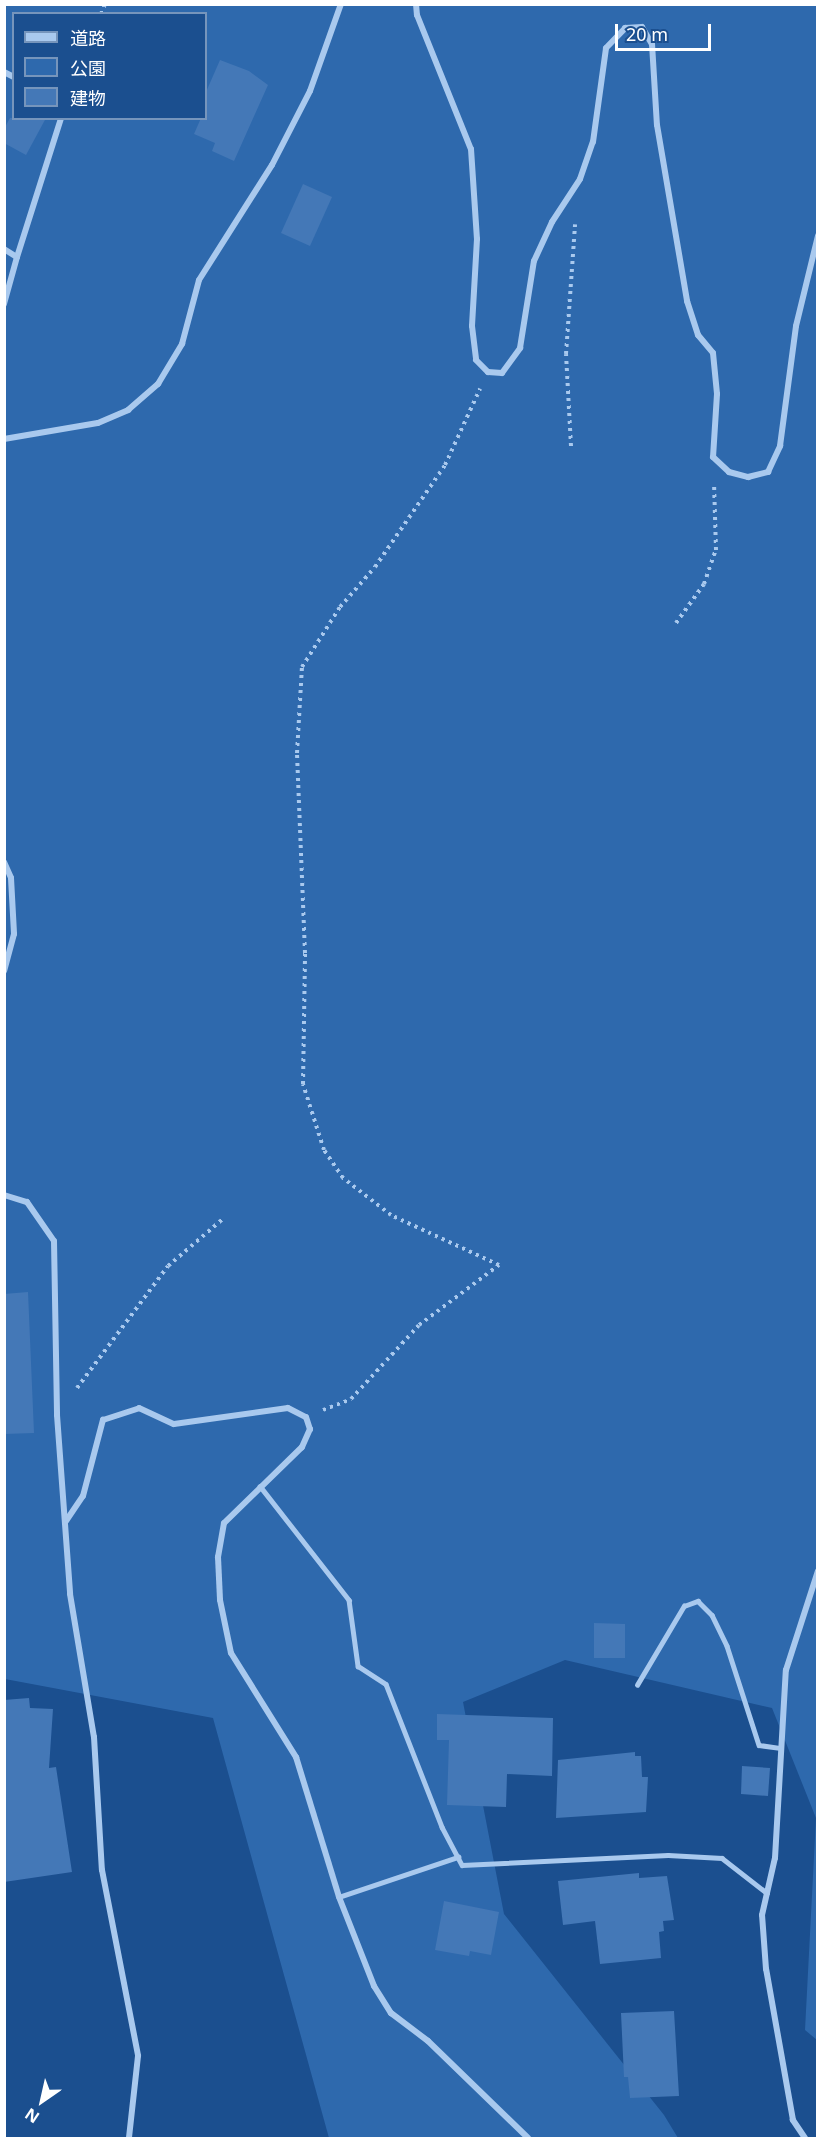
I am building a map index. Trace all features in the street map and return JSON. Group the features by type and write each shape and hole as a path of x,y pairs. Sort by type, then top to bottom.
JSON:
{"street":[{"path":"4,439 98,423 128,410 158,384 182,344 199,280 272,165 310,92 341,4"},
{"path":"416,4 417,15 471,149 477,239 472,326 476,360 488,372 502,373 520,348 534,261 552,222 580,179 593,142 606,48 625,28 642,27 652,44 657,126 687,301 698,335 713,353 717,394 714,457 729,472 748,477 768,472 780,446 796,326 818,236"},
{"path":"4,304 60,120"},
{"path":"4,249 17,256"},
{"path":"4,862 11,878 14,934 4,970"},
{"path":"4,1195 27,1202 54,1241 57,1415 70,1594 94,1737 102,1870 138,2056 129,2139"},
{"path":"66,1521 83,1496 104,1420 139,1408 174,1424 288,1408 306,1418 310,1429 302,1447 259,1485 224,1523 218,1557 222,1611 231,1653 296,1757 339,1897 374,1986 391,2013 428,2042 528,2139"},
{"path":"805,2139 793,2120 766,1970 762,1915 768,1893 780,1807 786,1670 818,1571"}],"lane":[{"path":"259,1485 349,1600 357,1666 386,1684 442,1827 462,1865 668,1855 722,1858 768,1893"},
{"path":"637,1685 684,1606 698,1601 712,1615 727,1646 759,1745 781,1748"},
{"path":"339,1897 458,1857"}],"path":[{"path":"571,446 566,354 580,179"},
{"path":"306,1418 351,1399 419,1325 499,1265 391,1215 343,1178 324,1150 303,1084 305,953 297,753 302,668 340,607 375,567 444,465 488,372"},
{"path":"676,623 704,584 716,550 714,457"},
{"path":"57,1415 168,1266 224,1218"}],"green space":[{"path":"4,5 817,5 817,2040 805,2030 816,1818 772,1708 565,1660 463,1702 504,1914 664,2115 678,2138 329,2138 213,1718 5,1679"}],"building":[{"path":"220,60 249,71 268,85 234,161 212,151 215,143 194,134 200,120 207,120 207,90"},
{"path":"10,118 12,120 45,120 26,155 4,143 4,129"},
{"path":"303,184 332,197 310,246 281,233"},
{"path":"28,1292 34,1433 4,1434 4,1294"},
{"path":"594,1623 625,1624 625,1658 594,1658"},
{"path":"29,1698 30,1708 53,1709 49,1768 56,1767 72,1872 4,1882 4,1700"},
{"path":"437,1714 553,1718 552,1776 507,1774 506,1807 447,1805 449,1740 437,1740"},
{"path":"635,1752 635,1756 641,1756 642,1777 648,1777 646,1812 556,1818 558,1760"},
{"path":"742,1766 770,1768 768,1796 741,1794"},
{"path":"639,1873 639,1878 667,1876 674,1920 663,1921 664,1931 659,1932 661,1958 600,1964 595,1921 563,1925 558,1881"},
{"path":"444,1901 499,1912 491,1955 470,1951 469,1956 435,1950"},
{"path":"674,2011 679,2096 630,2098 628,2077 624,2077 621,2013"}]}
